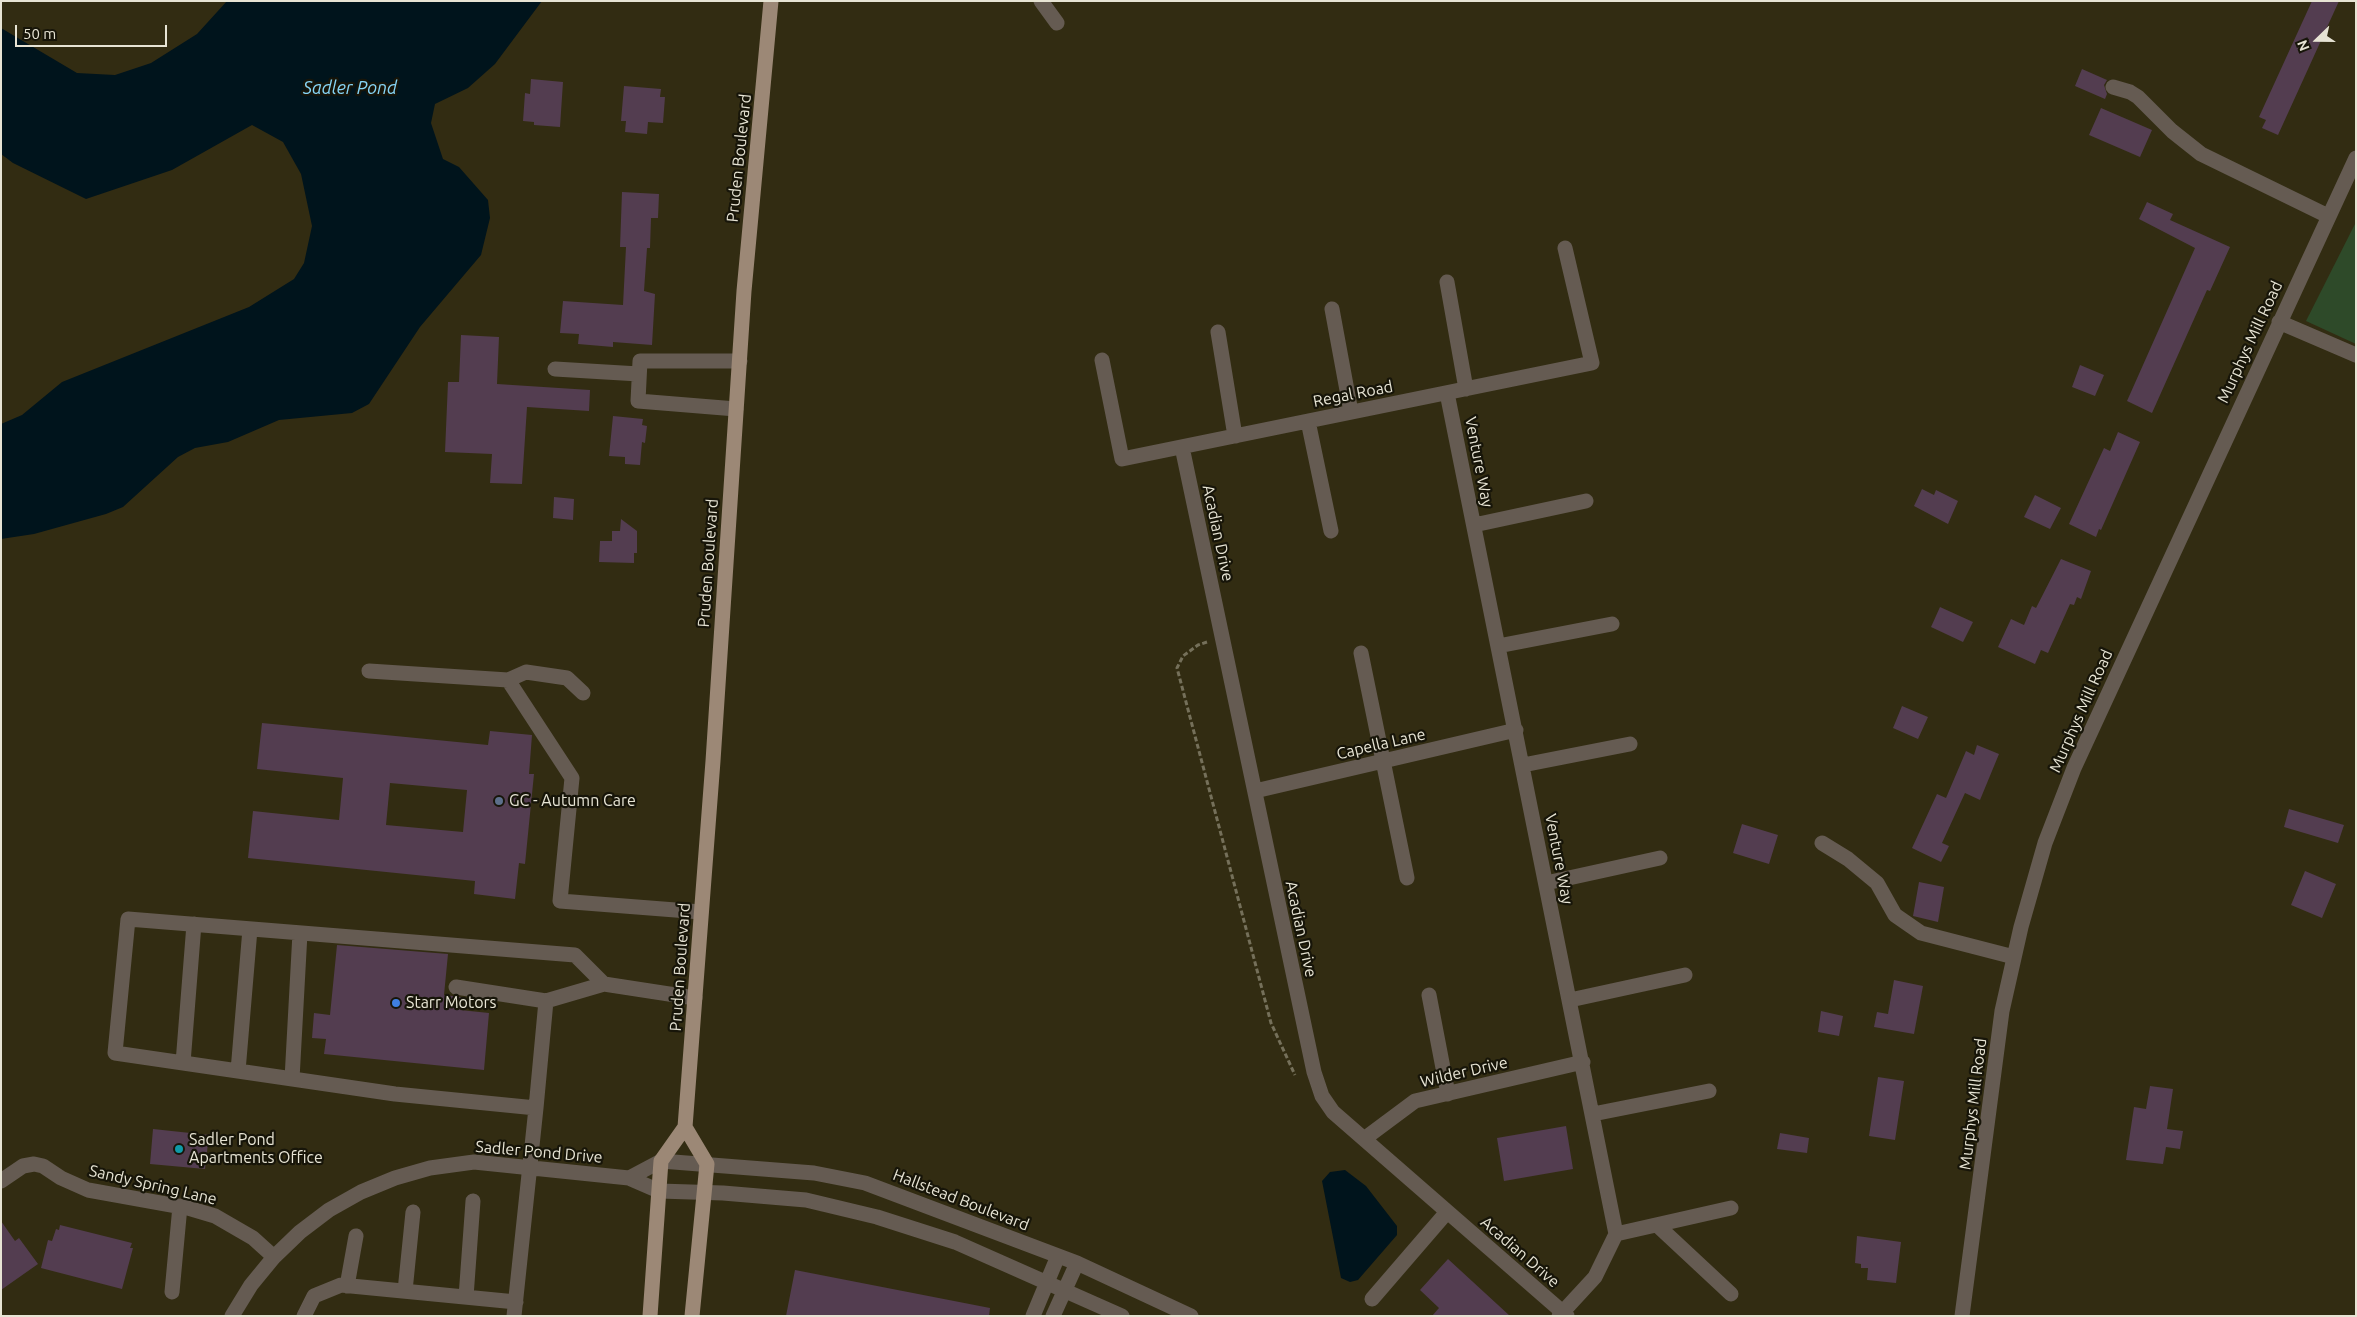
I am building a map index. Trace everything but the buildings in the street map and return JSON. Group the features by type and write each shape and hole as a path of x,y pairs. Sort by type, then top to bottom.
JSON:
{"main road":[{"name":"Pruden Boulevard","path":"685,1127 744,291 771,1"},
{"path":"650,1316 661,1161 685,1127 707,1164 692,1316"}],"street":[{"path":"1041,1 1057,23"},
{"path":"2112,87 2130,92 2138,97 2172,131 2201,154 2328,216"},
{"name":"Murphys Mill Road","path":"1962,1316 2002,1011 2014,957 2045,843 2074,768 2356,158"},
{"name":"Regal Road","path":"1102,360 1122,459 1592,363 1565,248"},
{"path":"1448,282 1466,389"},
{"path":"1332,309 1351,412"},
{"path":"2279,322 2356,355"},
{"path":"1218,332 1235,436"},
{"path":"736,408 638,401 640,361 740,362"},
{"path":"555,369 640,374"},
{"name":"Venture Way","path":"1447,393 1583,1062 1616,1234"},
{"path":"1308,421 1331,531"},
{"name":"Acadian Drive","path":"1182,446 1314,1072 1322,1096 1333,1112 1563,1315"},
{"path":"1474,525 1586,501"},
{"path":"1498,646 1612,624"},
{"path":"1361,653 1407,878"},
{"path":"369,671 508,680 526,672 567,678 583,693"},
{"path":"508,680 572,778 560,901 701,912"},
{"name":"Capella Lane","path":"1254,791 1516,730"},
{"path":"1522,765 1630,744"},
{"path":"1822,843 1848,859 1877,883 1895,915 1921,932 2014,957"},
{"path":"1546,884 1660,858"},
{"path":"536,1108 395,1094 115,1053 128,919 575,955 604,984"},
{"path":"183,1063 194,924"},
{"path":"238,1071 250,929"},
{"path":"292,1079 300,933"},
{"path":"1570,1000 1685,975"},
{"path":"456,987 546,1001 604,984 695,998"},
{"path":"1429,995 1448,1094"},
{"path":"304,1316 314,1296 340,1285 466,1297 515,1309 546,1001"},
{"name":"Wilder Drive","path":"1364,1139 1415,1101 1583,1062"},
{"path":"1593,1114 1709,1091"},
{"path":"629,1178 661,1161 707,1164"},
{"name":"Sadler Pond Drive","path":"232,1316 251,1285 274,1257 300,1232 329,1210 361,1192 395,1178 430,1168 474,1162 629,1178 659,1191"},
{"name":"Sandy Spring Lane","path":"1,1181 23,1166 34,1164 46,1168 61,1178 88,1190 180,1206 215,1216 235,1225 274,1257"},
{"name":"Hallstead Boulevard","path":"707,1164 814,1173 865,1183 1077,1263 1191,1316"},
{"path":"659,1191 704,1192 806,1200 877,1218 955,1242 1046,1284 1122,1316"},
{"path":"466,1297 473,1201"},
{"path":"172,1292 180,1206"},
{"path":"1563,1315 1595,1277 1616,1234 1731,1208"},
{"path":"405,1291 413,1212"},
{"path":"1372,1300 1447,1212"},
{"path":"1657,1224 1731,1294"},
{"path":"347,1286 356,1236"},
{"path":"1033,1316 1058,1256"},
{"path":"1053,1316 1077,1263"}],"path":[{"path":"1222,638 1198,645 1183,656 1177,668 1271,1023 1296,1076"}],"green space":[{"path":"2356,222 2356,344 2306,321"}],"water":[{"name":"Sadler Pond","path":"227,1 542,1 495,64 468,88 435,104 431,123 443,159 459,167 488,200 490,218 481,255 420,327 369,404 352,413 279,420 228,442 195,448 178,457 123,507 106,514 34,534 1,539 1,424 22,415 62,382 249,307 294,279 304,263 312,226 301,174 283,142 252,125 172,170 86,199 13,163 1,154 1,28 77,73 115,75 151,63 197,34"},
{"path":"1345,1170 1366,1186 1397,1226 1397,1235 1358,1280 1350,1282 1341,1278 1322,1181 1330,1172"}],"place":[{"name":"GC - Autumn Care","path":"499,801"},
{"name":"Starr Motors","path":"396,1003"},
{"name":"Sadler Pond Apartments Office","path":"179,1149"}]}
